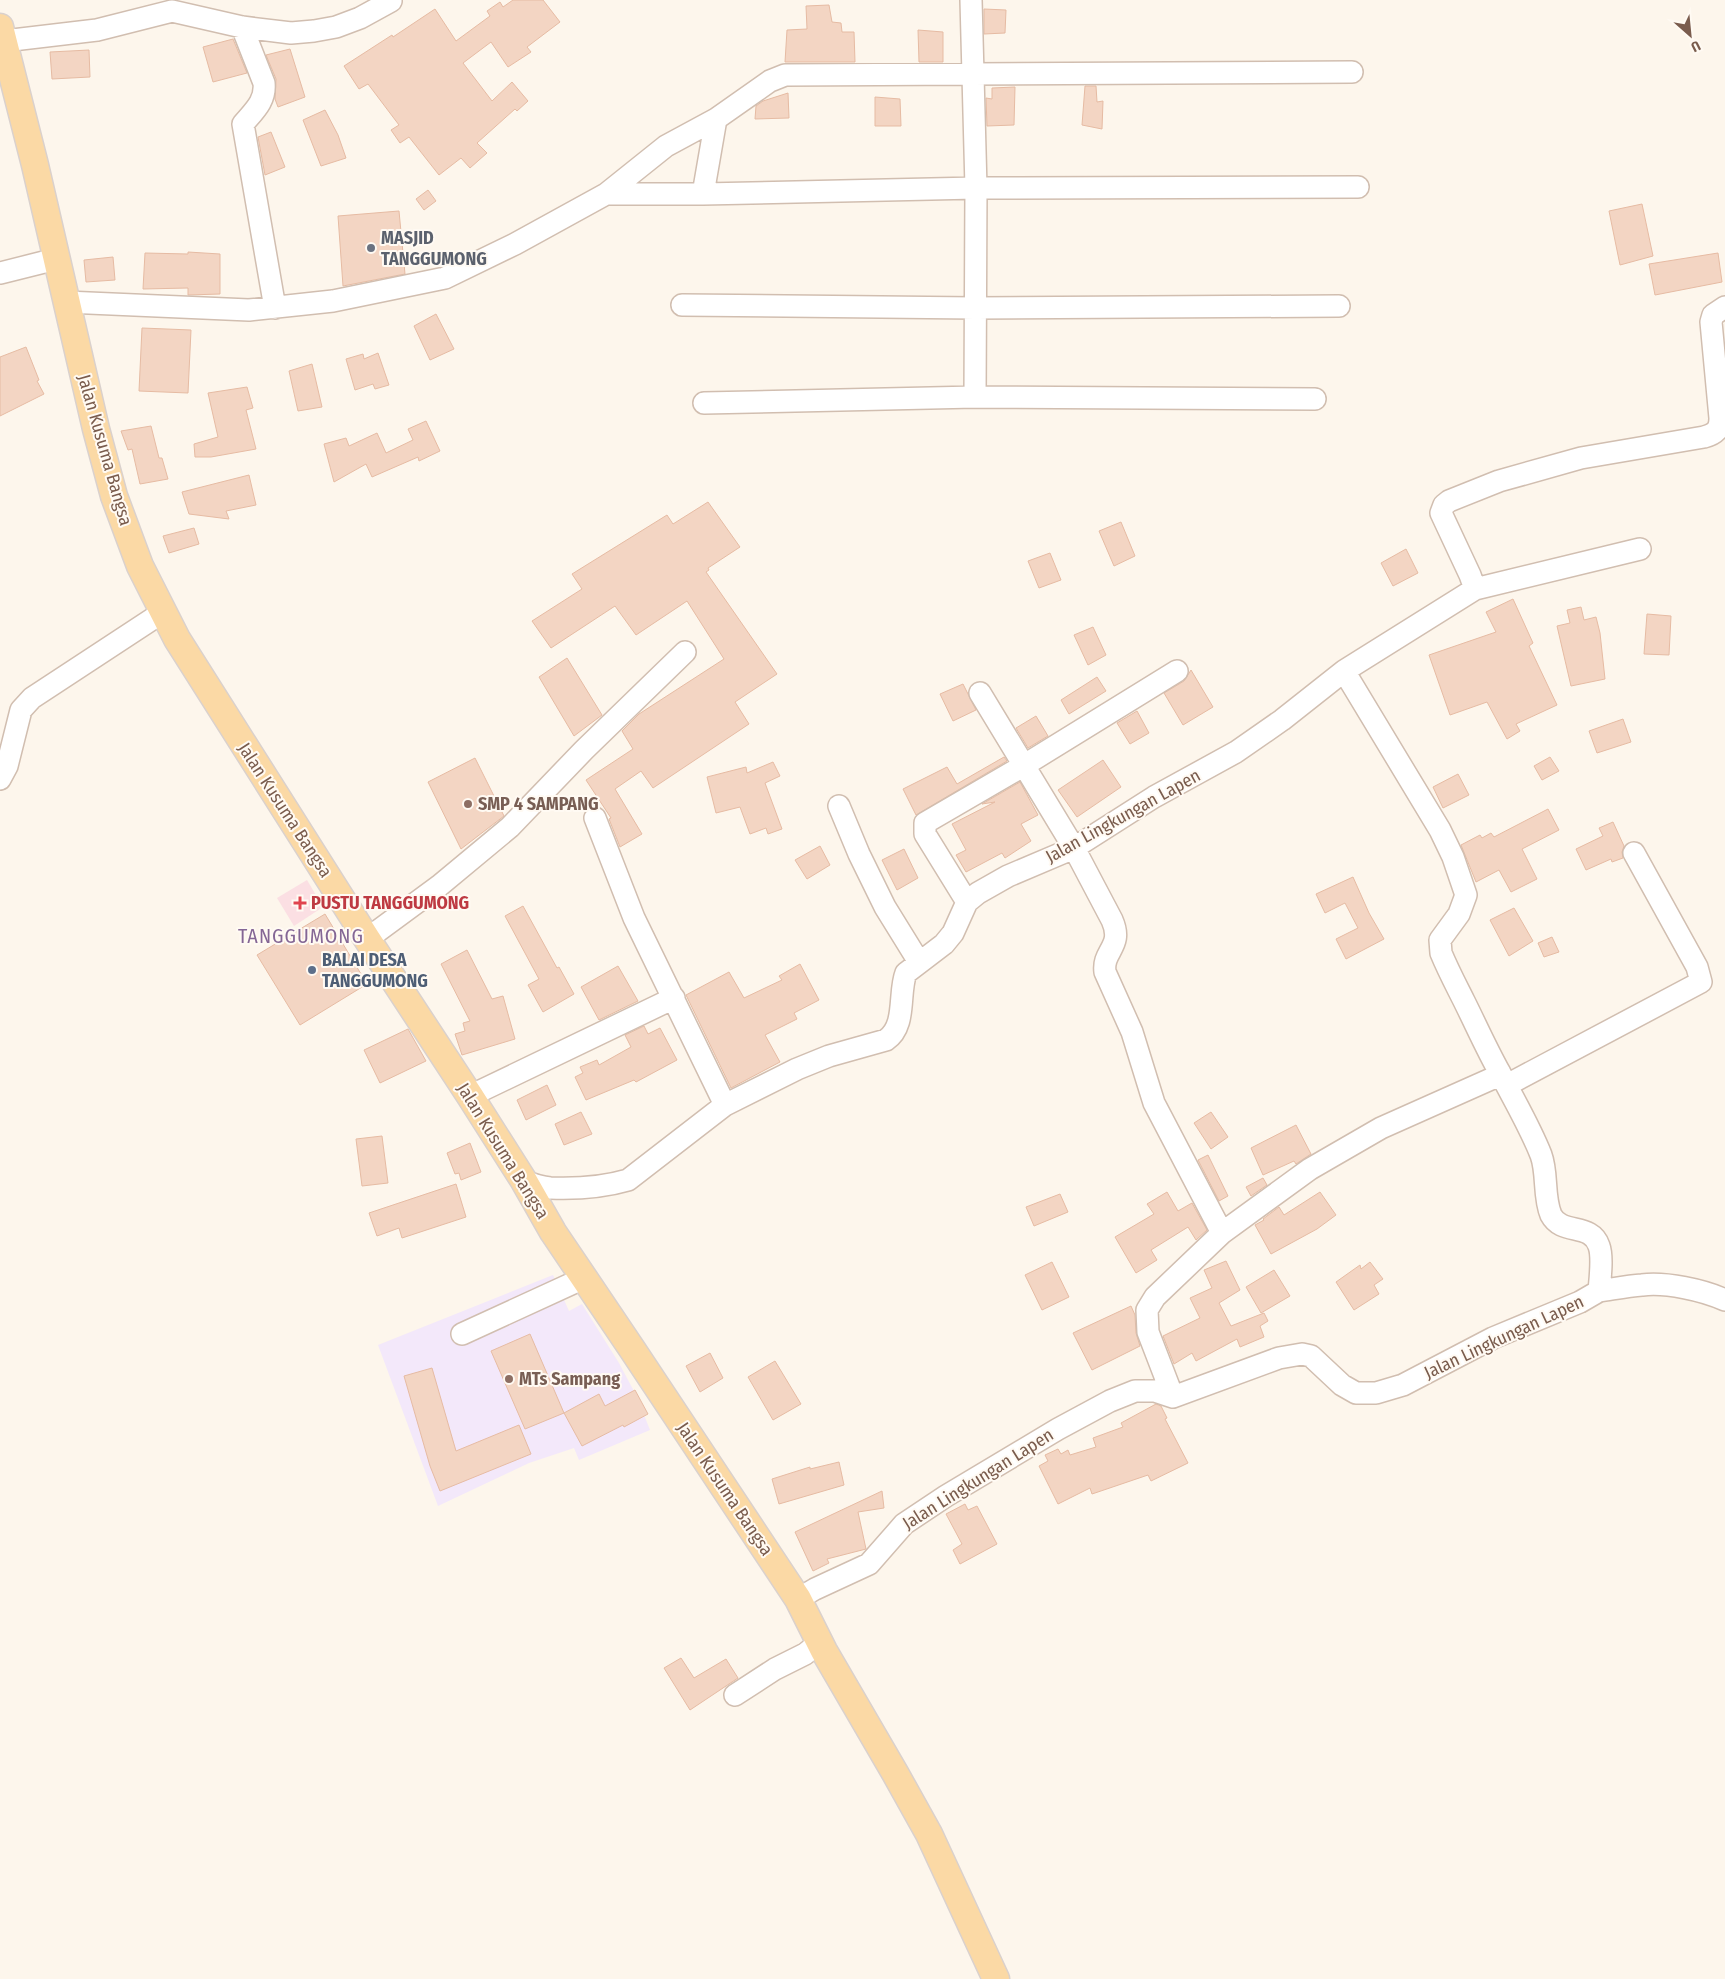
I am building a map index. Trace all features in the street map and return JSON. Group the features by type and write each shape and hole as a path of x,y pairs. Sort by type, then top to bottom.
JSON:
{"main road":[{"name":"Jalan Kusuma Bangsa","path":"2,34 6,79 56,259 96,429 114,496 140,566 177,638 367,938 470,1096 553,1232 798,1599 820,1642 929,1834 996,1979"}],"street":[{"path":"971,0 976,188 975,396"},
{"path":"2,34 97,30 172,11 242,27 291,33 336,27 360,18 391,2"},
{"path":"242,27 264,83 265,93 262,101 243,124 275,308"},
{"path":"66,302 249,310 334,301 445,278 516,244 606,194 666,146 716,119 770,81 785,75 1352,72"},
{"path":"703,194 716,119"},
{"path":"606,194 703,194 976,188 1358,187"},
{"path":"0,273 56,259"},
{"path":"682,305 976,308 1339,306"},
{"path":"1475,589 1467,566 1441,513 1444,504 1460,495 1499,481 1581,458 1711,435 1717,431 1720,426 1720,418 1711,322 1713,316 1725,307"},
{"path":"704,403 975,396 1315,399"},
{"path":"1344,671 1475,589 1640,549"},
{"path":"0,779 7,766 21,710 32,698 164,612"},
{"path":"367,938 439,886 510,827 584,750 685,652"},
{"path":"524,1182 548,1188 582,1187 628,1180 725,1105 829,1056 892,1037 900,1014 905,975 944,944 953,933 967,902 926,834 925,823 1023,766 1177,671"},
{"name":"Jalan Lingkungan Lapen","path":"798,1599 869,1564 904,1524 946,1496 1058,1429 1110,1401 1136,1391 1155,1391 1173,1398 1278,1358 1302,1354 1311,1356 1342,1385 1356,1393 1376,1393 1403,1385 1493,1338 1580,1302 1599,1291 1599,1244 1592,1234 1586,1230 1567,1228 1555,1221 1548,1204 1542,1157 1447,967 1440,948 1440,940 1459,914 1466,895 1453,857 1440,830 1344,671 1262,735 1207,769 1154,797 1074,848 1008,876 978,893 967,902"},
{"path":"980,694 1074,848 1116,931 1116,937 1105,962 1105,972 1132,1032 1154,1103 1222,1233"},
{"path":"839,806 859,854 885,907 919,962"},
{"path":"595,818 634,918 725,1105"},
{"path":"1173,1398 1148,1332 1147,1310 1155,1297 1222,1233 1310,1169 1381,1128 1504,1080 1701,982 1697,967 1634,854"},
{"path":"470,1096 674,998"},
{"path":"462,1334 584,1278"},
{"path":"1599,1291 1643,1284 1711,1294 1725,1300"},
{"path":"735,1695 775,1669 805,1654 820,1642"}],"shaded area":[{"name":"PUSTU TANGGUMONG","path":"307,880 323,907 294,926 277,898"},
{"name":"MTs Sampang","path":"553,1275 569,1311 582,1304 619,1363 636,1395 650,1430 579,1460 574,1448 529,1463 438,1506 378,1345"}],"building":[{"path":"513,0 543,0 560,22 527,47 531,52 508,67 491,42 463,63 492,101 512,82 528,101 517,111 515,109 477,143 487,153 470,168 461,158 439,175 409,137 400,143 391,130 399,125 368,84 359,89 344,66 435,9 456,41 490,16 487,11 500,2 503,7"},
{"path":"829,5 832,22 841,23 842,32 854,32 855,62 785,62 787,30 807,29 806,6"},
{"path":"984,9 1006,10 1005,33 984,34"},
{"path":"918,30 943,32 943,62 919,62"},
{"path":"233,39 247,73 213,82 203,47"},
{"path":"290,49 305,97 278,107 275,99 276,79 266,55"},
{"path":"89,50 90,77 52,79 50,52"},
{"path":"1085,86 1096,86 1097,102 1103,101 1102,129 1082,125"},
{"path":"1015,87 1014,125 987,126 986,98 992,99 992,88"},
{"path":"788,93 789,118 755,119 756,106 763,101"},
{"path":"875,97 900,99 901,126 875,126"},
{"path":"325,110 338,135 346,158 321,166 303,120"},
{"path":"271,132 285,167 265,175 258,137"},
{"path":"428,190 436,201 424,210 416,199"},
{"path":"1642,204 1653,256 1620,265 1609,211"},
{"name":"MASJID TANGGUMONG","path":"399,211 405,274 343,286 338,216"},
{"path":"188,252 220,254 220,294 188,295 188,288 143,289 145,253 188,254"},
{"path":"1718,253 1722,282 1655,295 1649,264"},
{"path":"113,257 115,280 86,282 84,260"},
{"path":"436,314 454,349 430,360 414,326"},
{"path":"142,328 191,330 188,393 139,391"},
{"path":"26,347 39,380 37,381 44,394 0,416 0,357"},
{"path":"378,353 389,385 375,389 373,384 355,390 346,359 363,354 364,359"},
{"path":"312,364 322,407 298,411 289,371"},
{"path":"247,387 253,408 246,410 256,449 211,457 195,457 194,444 218,437 208,393"},
{"path":"426,421 440,451 419,461 418,457 372,477 366,464 334,482 324,444 346,438 349,446 377,433 386,453 413,440 408,429"},
{"path":"151,426 159,458 162,458 168,479 140,484 132,449 128,450 121,431"},
{"path":"249,475 256,505 226,511 229,519 189,514 182,492"},
{"path":"708,502 740,547 708,568 709,570 706,572 777,674 735,702 749,724 653,788 641,771 615,789 642,834 620,847 609,819 611,818 586,780 633,749 622,731 639,714 724,659 687,601 636,635 615,606 551,648 532,621 582,589 572,574 667,515 673,524"},
{"path":"1121,522 1135,556 1114,566 1099,531"},
{"path":"194,528 199,544 169,553 163,536"},
{"path":"1406,549 1418,573 1393,586 1381,563"},
{"path":"1050,553 1061,580 1039,588 1028,561"},
{"path":"1513,599 1533,643 1529,646 1557,705 1516,724 1520,731 1507,739 1487,702 1450,715 1429,655 1496,632 1486,612"},
{"path":"1581,607 1584,620 1596,617 1600,633 1605,679 1571,686 1557,626 1570,623 1567,610"},
{"path":"1647,614 1671,616 1669,655 1644,654"},
{"path":"1093,627 1106,655 1088,665 1074,635"},
{"path":"567,658 602,715 574,736 539,677"},
{"path":"1191,670 1213,707 1183,725 1164,693 1184,681"},
{"path":"1097,677 1106,691 1069,714 1061,700"},
{"path":"963,684 976,710 953,721 940,694"},
{"path":"1137,711 1149,733 1130,744 1117,723"},
{"path":"1036,716 1048,736 1028,748 1016,728"},
{"path":"1623,719 1631,742 1597,753 1589,731"},
{"path":"1004,757 1007,761 916,815 903,789 947,767 957,784"},
{"path":"1550,757 1559,771 1542,780 1534,766"},
{"name":"SMP 4 SAMPANG","path":"475,758 504,816 461,849 428,782"},
{"path":"1103,760 1121,787 1077,817 1058,790"},
{"path":"773,762 780,776 765,783 782,829 768,834 766,828 750,834 740,807 716,813 707,777 746,767 747,773"},
{"path":"1458,774 1469,795 1443,808 1433,787"},
{"path":"1020,782 1038,815 1021,824 1031,841 1005,858 1002,853 966,872 956,855 966,850 952,824 995,802 982,804"},
{"path":"1548,809 1559,830 1522,849 1537,879 1511,892 1499,870 1476,882 1461,845 1480,835 1482,838 1491,833 1494,837"},
{"path":"1613,822 1624,846 1623,858 1612,862 1611,859 1586,870 1576,849 1603,836 1599,828"},
{"path":"820,846 830,865 807,879 795,860"},
{"path":"904,849 918,878 897,890 882,860"},
{"path":"1353,877 1369,913 1384,939 1346,959 1336,939 1358,928 1345,903 1325,913 1316,894"},
{"path":"523,906 557,968 559,967 574,994 543,1012 528,985 539,979 505,916"},
{"path":"1514,908 1533,941 1509,956 1490,920"},
{"name":"BALAI DESA TANGGUMONG","path":"325,914 367,984 300,1025 257,955"},
{"path":"1552,937 1559,952 1544,957 1538,943"},
{"path":"467,950 492,999 503,996 515,1039 462,1055 455,1034 465,1031 463,1023 470,1021 441,964"},
{"path":"800,964 819,1000 794,1013 797,1019 765,1035 780,1062 731,1088 686,995 729,972 744,998 782,980 779,976"},
{"path":"618,966 638,1001 599,1020 581,987"},
{"path":"644,1026 648,1034 660,1028 677,1060 636,1082 634,1080 586,1100 575,1077 583,1073 580,1067 597,1060 599,1065 631,1047 625,1035"},
{"path":"408,1029 426,1061 380,1083 364,1050"},
{"path":"547,1085 556,1105 526,1120 517,1100"},
{"path":"581,1112 592,1134 564,1145 555,1124"},
{"path":"1211,1112 1228,1137 1211,1149 1194,1123"},
{"path":"1296,1125 1311,1154 1296,1164 1294,1161 1263,1175 1251,1148"},
{"path":"382,1136 388,1183 362,1186 356,1139"},
{"path":"470,1143 481,1172 461,1180 459,1173 455,1174 447,1153"},
{"path":"1208,1155 1228,1196 1219,1201 1198,1160"},
{"path":"1263,1178 1267,1185 1251,1196 1246,1187"},
{"path":"456,1184 466,1217 402,1238 399,1228 377,1236 369,1213"},
{"path":"1167,1192 1178,1211 1192,1203 1207,1230 1196,1240 1188,1227 1151,1250 1157,1260 1136,1273 1115,1237 1154,1214 1147,1204"},
{"path":"1320,1192 1336,1215 1317,1229 1271,1254 1255,1225 1279,1207 1284,1215"},
{"path":"1060,1194 1068,1212 1034,1226 1026,1207"},
{"path":"1226,1261 1240,1290 1219,1303 1231,1326 1264,1313 1268,1321 1260,1326 1264,1337 1240,1347 1237,1339 1196,1361 1192,1353 1174,1364 1163,1336 1200,1318 1190,1298 1212,1288 1204,1270"},
{"path":"1052,1262 1069,1297 1042,1310 1025,1275"},
{"path":"1370,1262 1383,1279 1374,1285 1379,1294 1354,1310 1336,1282 1360,1265 1361,1269"},
{"path":"1274,1270 1290,1296 1261,1313 1246,1287"},
{"path":"1131,1306 1135,1315 1136,1333 1140,1346 1092,1370 1073,1333"},
{"path":"530,1334 564,1413 525,1429 491,1351"},
{"path":"710,1353 723,1378 700,1392 686,1366"},
{"path":"775,1361 801,1404 773,1420 748,1377"},
{"path":"432,1368 456,1451 519,1425 531,1454 440,1491 430,1466 404,1376"},
{"path":"635,1390 648,1414 582,1446 564,1413 599,1394 605,1406"},
{"path":"1156,1404 1161,1406 1167,1418 1165,1419 1188,1463 1151,1481 1148,1475 1092,1494 1090,1488 1058,1504 1039,1466 1048,1461 1045,1455 1058,1449 1061,1454 1068,1450 1070,1455 1096,1447 1093,1438 1123,1427 1121,1423"},
{"path":"839,1462 844,1485 779,1504 772,1479 810,1467 810,1469"},
{"path":"882,1491 884,1508 858,1512 866,1549 827,1559 829,1563 813,1571 795,1532"},
{"path":"965,1504 968,1510 977,1506 997,1544 960,1564 953,1550 962,1544 946,1514"},
{"path":"681,1658 694,1678 726,1659 738,1678 690,1710 664,1668"}],"place":[{"name":"MASJID TANGGUMONG","path":"371,248"},
{"name":"SMP 4 SAMPANG","path":"468,804"},
{"name":"PUSTU TANGGUMONG","path":"300,903"},
{"name":"BALAI DESA TANGGUMONG","path":"312,970"},
{"name":"MTs Sampang","path":"509,1379"}],"district":[{"name":"TANGGUMONG","path":"301,936"}]}
